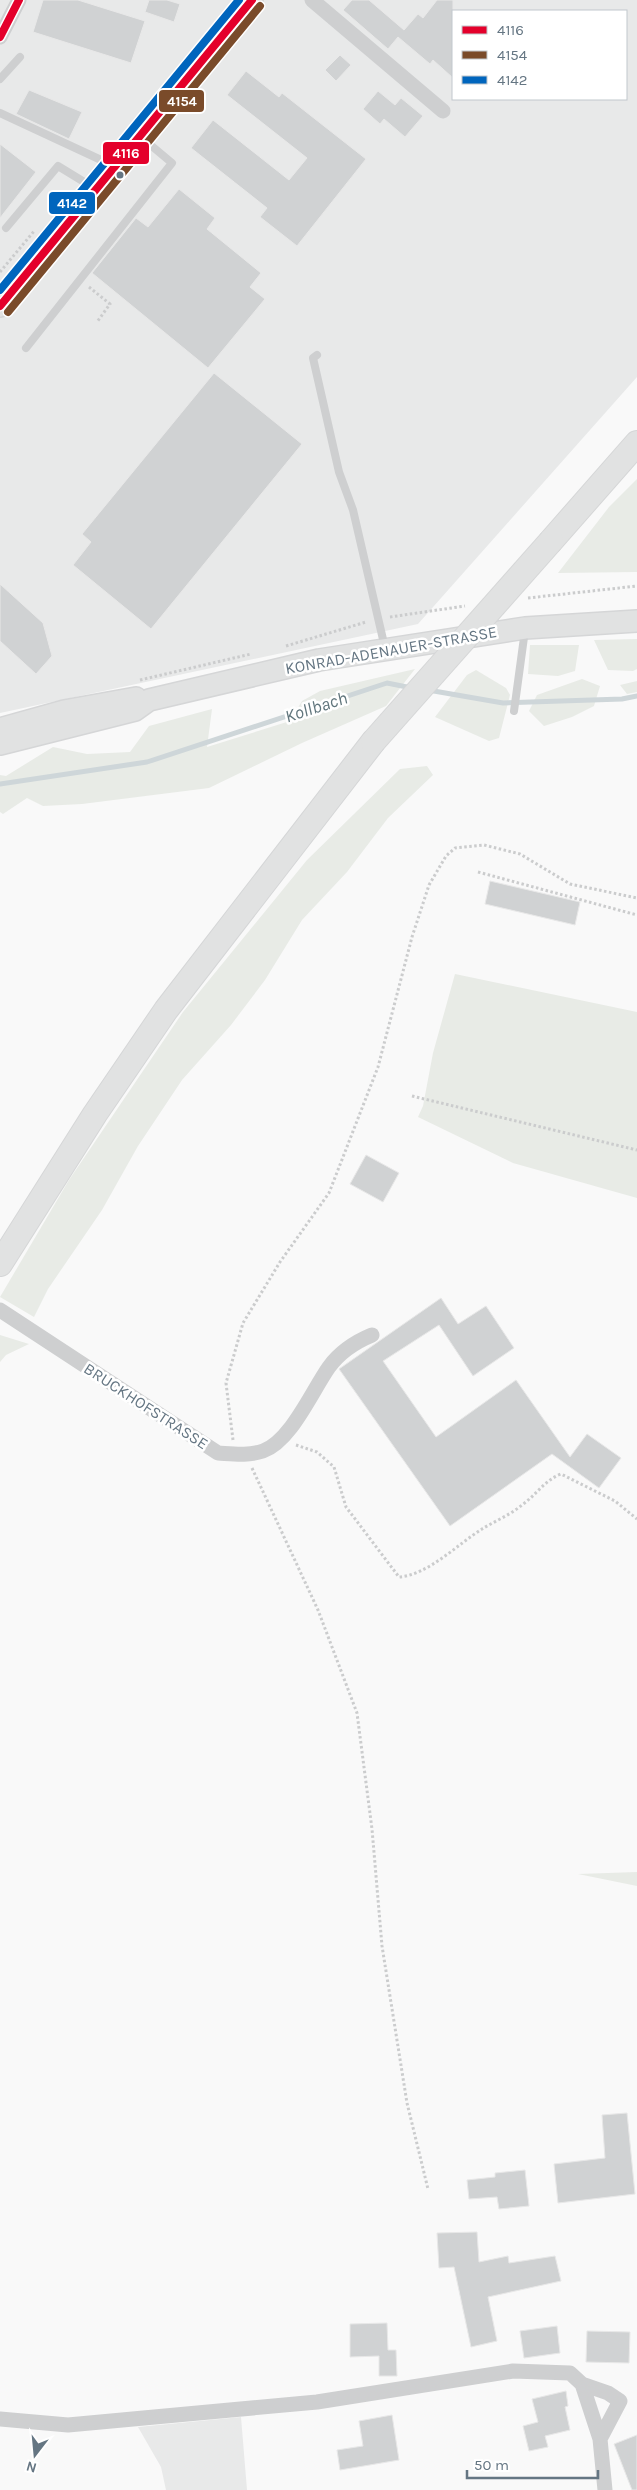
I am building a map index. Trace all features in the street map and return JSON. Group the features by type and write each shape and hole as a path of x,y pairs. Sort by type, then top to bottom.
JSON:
{"main road":[{"path":"0,1264 95,1114 166,1010 374,742 637,443"}],"street":[{"path":"0,37 4,20 20,0"},
{"path":"0,306 252,0"},
{"path":"312,0 443,111"},
{"name":"KONRAD-ADENAUER-STRASSE","path":"0,744 135,710 149,700 319,660 525,628 637,621"},
{"name":"KONRAD-ADENAUER-STRASSE","path":"0,729 84,707 132,697 149,700"},
{"name":"BRUCKHOFSTRASSE","path":"0,1310 218,1453 246,1455 265,1450 281,1441"},
{"path":"281,1441 330,1365 354,1343 372,1335"},
{"path":"0,2419 68,2425 317,2402 513,2371 570,2373 582,2384 608,2392 620,2401 600,2439"},
{"path":"582,2384 600,2439 605,2490"}],"lane":[{"path":"0,79 20,57"},
{"path":"0,114 114,166"},
{"path":"26,348 172,163 139,136"},
{"path":"6,228 58,166 96,190"},
{"path":"317,355 313,358 339,472 353,510 385,650"},
{"path":"514,711 525,628"}],"path":[{"path":"80,280 110,304 97,322"},
{"path":"428,2189 407,2103 382,1946 372,1829 357,1713 318,1610 246,1455 234,1442 226,1383 243,1323 280,1262 329,1193 378,1067 412,937 429,885 446,856 455,848 484,845 520,854 570,884 637,898"},
{"path":"478,872 637,915"},
{"path":"412,1096 637,1150"},
{"path":"281,1441 317,1452 334,1467 346,1507 399,1577 410,1576 457,1548 480,1530 521,1507 538,1493 550,1478 561,1474 615,1501 637,1519"}],"shaded area":[{"path":"0,0 637,0 637,377 418,624 0,713"},
{"path":"637,479 637,572 558,573 609,507"},
{"path":"637,639 637,669 633,671 608,670 594,640"},
{"path":"530,645 579,645 575,671 558,676 528,674"},
{"path":"415,669 386,706 302,743 209,788 82,804 43,806 27,798 3,814 0,812 0,775 6,776 53,747 87,754 130,752 149,726 212,709 207,747 290,721 302,701 320,691"},
{"path":"476,670 506,688 510,695 499,738 489,741 435,717 467,675"},
{"path":"582,679 600,686 594,706 572,717 544,726 529,711 537,695"},
{"path":"637,681 637,692 627,694 620,685"},
{"path":"427,766 433,775 388,818 347,872 302,920 265,980 231,1025 182,1080 138,1146 102,1210 48,1289 34,1317 0,1297 69,1180 183,1012 307,860 400,769"},
{"path":"455,974 637,1012 637,1198 513,1163 418,1117 423,1106 433,1053"},
{"path":"0,1335 29,1344 6,1355 0,1362"},
{"path":"637,1872 637,1886 578,1874"},
{"path":"241,2417 247,2490 166,2490 161,2467 138,2427"}],"building":[{"path":"43,0 78,0 145,21 131,63 33,32"},
{"path":"149,0 167,0 180,4 174,22 145,12"},
{"path":"352,0 369,0 404,30 418,14 423,18 437,0 453,0 452,77 433,60 430,64 398,37 388,49 343,10"},
{"path":"340,55 351,65 336,81 325,70"},
{"path":"246,71 279,97 282,93 366,159 297,246 260,217 267,208 191,148 213,120 289,180 307,158 227,95"},
{"path":"29,90 82,112 69,139 16,114"},
{"path":"378,91 395,105 401,98 423,116 405,137 384,119 380,124 363,109"},
{"path":"0,144 36,172 0,218"},
{"path":"179,189 215,218 207,229 261,273 250,287 265,299 208,368 92,273 136,218 148,227"},
{"path":"214,373 302,444 151,629 73,565 91,542 82,534"},
{"path":"0,584 43,623 52,656 36,674 0,641"},
{"path":"490,881 580,902 575,925 485,904"},
{"path":"366,1155 399,1173 383,1202 350,1184"},
{"path":"441,1298 458,1324 486,1306 514,1348 473,1376 439,1325 383,1361 436,1437 516,1380 570,1457 587,1434 621,1458 599,1488 552,1454 450,1526 339,1369"},
{"path":"627,2113 635,2194 558,2203 554,2164 605,2158 602,2115"},
{"path":"525,2170 529,2206 499,2209 497,2197 469,2199 467,2180 495,2177 495,2173"},
{"path":"477,2232 479,2262 508,2256 509,2263 555,2256 561,2281 488,2297 497,2341 471,2347 454,2267 439,2268 437,2233"},
{"path":"387,2323 388,2350 396,2350 397,2376 379,2376 379,2356 350,2357 350,2324"},
{"path":"557,2326 560,2353 524,2358 520,2331"},
{"path":"587,2331 630,2332 629,2363 586,2362"},
{"path":"566,2391 568,2406 565,2407 570,2430 545,2436 548,2447 529,2451 523,2426 538,2422 532,2399"},
{"path":"392,2415 399,2460 340,2470 337,2450 363,2446 359,2421"},
{"path":"637,2435 637,2490 632,2490 614,2444"}],"waterway":[{"name":"Kollbach","path":"0,784 147,762 387,683 412,688"},
{"name":"Kollbach","path":"428,690 503,703 622,699 637,696"}],"transit line":[{"name":"4116","path":"0,37 19,0"},
{"name":"4142","path":"0,290 239,0"},
{"name":"4116","path":"0,306 252,0"},
{"name":"4154","path":"8,312 260,6"}]}
